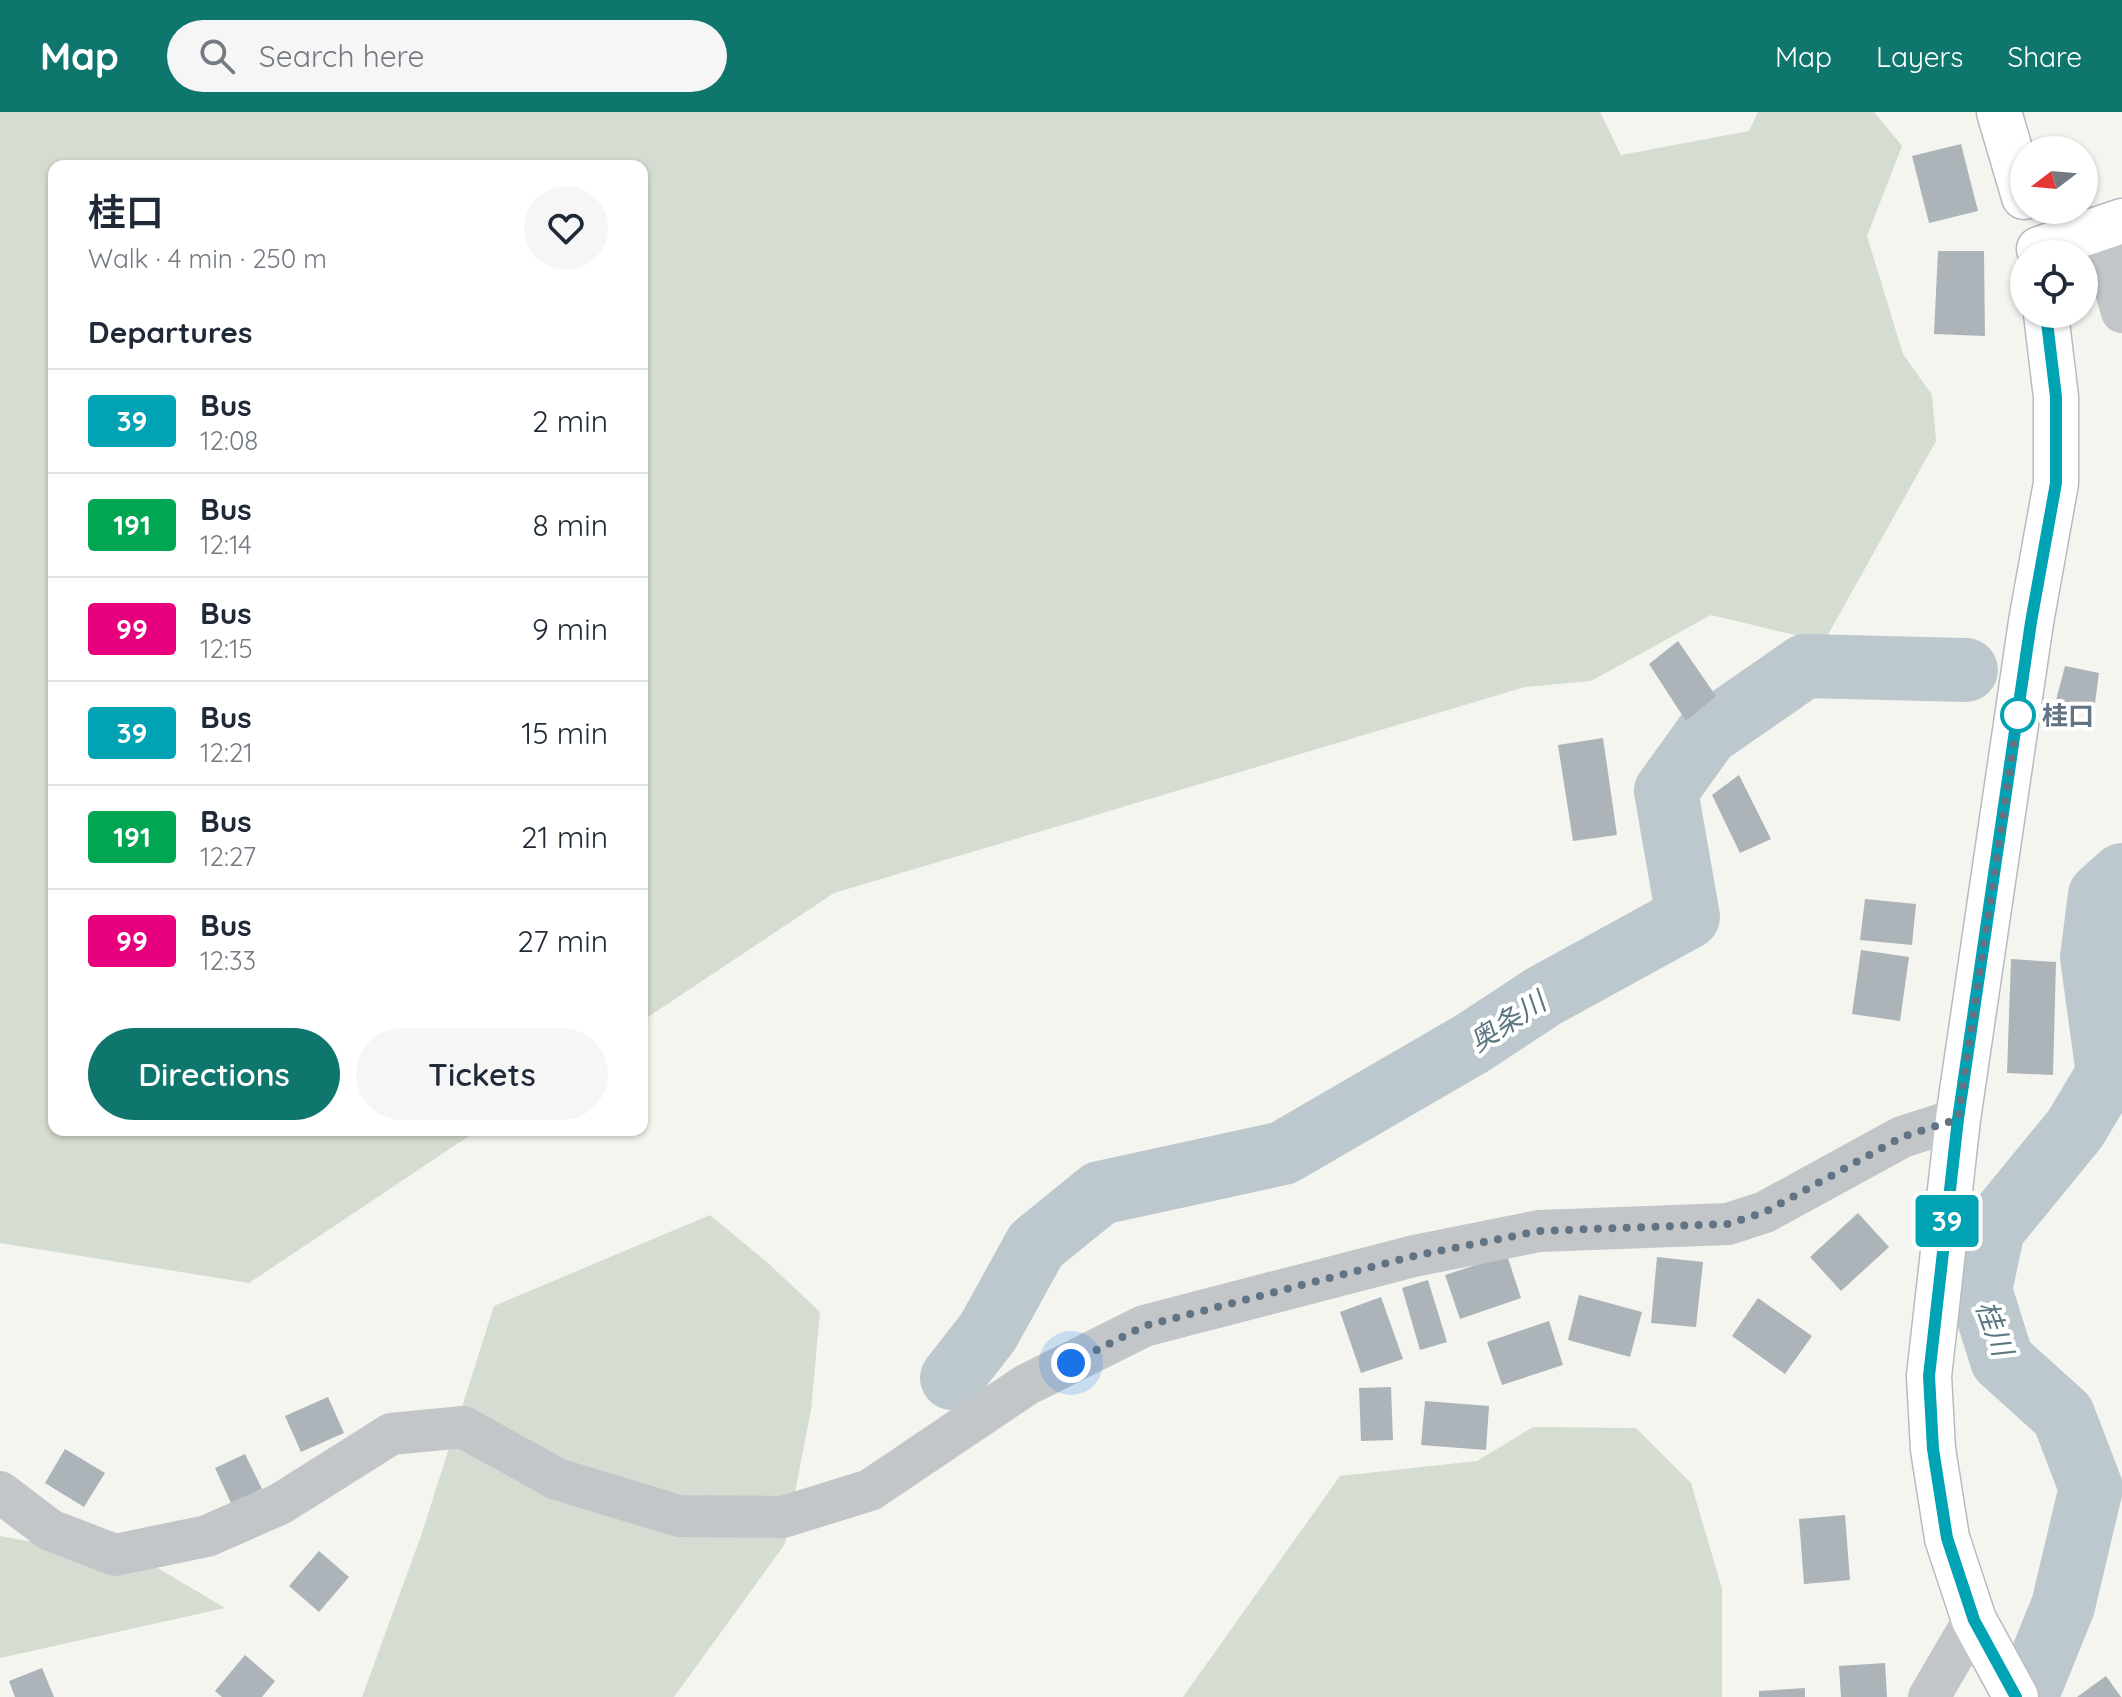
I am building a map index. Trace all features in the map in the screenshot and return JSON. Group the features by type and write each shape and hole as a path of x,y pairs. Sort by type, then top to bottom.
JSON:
{"main road":[{"path":"1999,112 2010,149"},
{"path":"2035,238 2110,225"},
{"path":"2016,1697 1974,1620 1947,1538 1933,1449 1929,1376 1958,1119 2029,637 2056,483 2056,397 2048,328"}],"street":[{"path":"2110,225 2122,312"},
{"path":"0,1492 50,1530 115,1555 207,1536 280,1504 391,1434 463,1427 557,1479 679,1516 783,1517 870,1490 1026,1385 1144,1326 1414,1256 1539,1231 1728,1224 1765,1212 1902,1137 1958,1119"},
{"path":"1929,1697 1974,1620"}],"shaded area":[{"path":"0,112 1600,112 1621,155 1749,131 1758,112 1874,112 1902,146 1867,236 1903,354 1932,395 1936,441 1824,642 1711,615 1591,681 1525,687 834,893 648,1017 648,160 48,160 48,1136 469,1136 249,1283 0,1243"},
{"path":"710,1215 820,1312 811,1410 785,1544 674,1697 362,1697 422,1533 494,1306"},
{"path":"1533,1427 1636,1428 1691,1483 1722,1589 1722,1697 1183,1697 1340,1476 1477,1461"},
{"path":"0,1536 151,1564 225,1608 0,1658"}],"building":[{"path":"1961,144 1978,211 1929,223 1912,156"},
{"path":"1938,251 1984,251 1985,336 1934,334"},
{"path":"1678,641 1716,696 1686,721 1649,664"},
{"path":"2065,666 2099,673 2094,711 2055,704"},
{"path":"1603,738 1617,835 1573,841 1558,745"},
{"path":"1739,775 1771,839 1740,853 1712,795"},
{"path":"1865,899 1916,904 1912,945 1860,940"},
{"path":"1861,950 1909,957 1900,1021 1852,1014"},
{"path":"2011,959 2056,962 2053,1075 2007,1073"},
{"path":"1858,1213 1889,1247 1841,1291 1810,1257"},
{"path":"1507,1255 1521,1298 1460,1319 1445,1275"},
{"path":"1657,1257 1703,1262 1696,1327 1651,1323"},
{"path":"1428,1280 1447,1342 1420,1350 1402,1288"},
{"path":"1579,1295 1642,1312 1630,1357 1568,1340"},
{"path":"1381,1297 1403,1359 1361,1373 1340,1312"},
{"path":"1758,1298 1812,1336 1785,1374 1732,1336"},
{"path":"1549,1321 1563,1365 1502,1385 1487,1342"},
{"path":"1391,1387 1393,1440 1361,1441 1359,1388"},
{"path":"328,1397 344,1433 301,1452 285,1416"},
{"path":"1425,1401 1489,1406 1486,1450 1421,1445"},
{"path":"65,1449 105,1473 84,1507 45,1483"},
{"path":"245,1454 262,1489 231,1503 215,1468"},
{"path":"1845,1515 1850,1580 1804,1584 1799,1519"},
{"path":"319,1551 349,1577 319,1612 289,1586"},
{"path":"245,1655 275,1681 262,1697 222,1697 215,1691"},
{"path":"1885,1663 1887,1697 1841,1697 1839,1666"},
{"path":"42,1668 54,1697 15,1697 9,1681"},
{"path":"2106,1676 2121,1697 2077,1697"},
{"path":"1805,1688 1805,1697 1759,1697 1759,1691"}],"waterway":[{"name":"奥条川","path":"952,1378 988,1332 1036,1245 1100,1193 1283,1153 1471,1044 1544,996 1688,917 1666,791 1707,734 1805,666 1966,670"},
{"name":"桂川","path":"2026,1697 2063,1606 2091,1488 2063,1415 2002,1360 1980,1290 1993,1229 2075,1129 2108,1074 2092,957 2100,895 2122,875"}],"bus line":[{"name":"39","path":"2016,1697 1974,1620 1947,1538 1933,1449 1929,1376 1958,1119 2031,622 2056,483 2056,397 2048,328"}],"place":[{"name":"桂口","path":"2018,715"}],"route":[{"path":"1071,1363 1144,1326 1414,1256 1539,1231 1728,1224 1765,1212 1902,1137 1958,1119 2018,715"}]}
